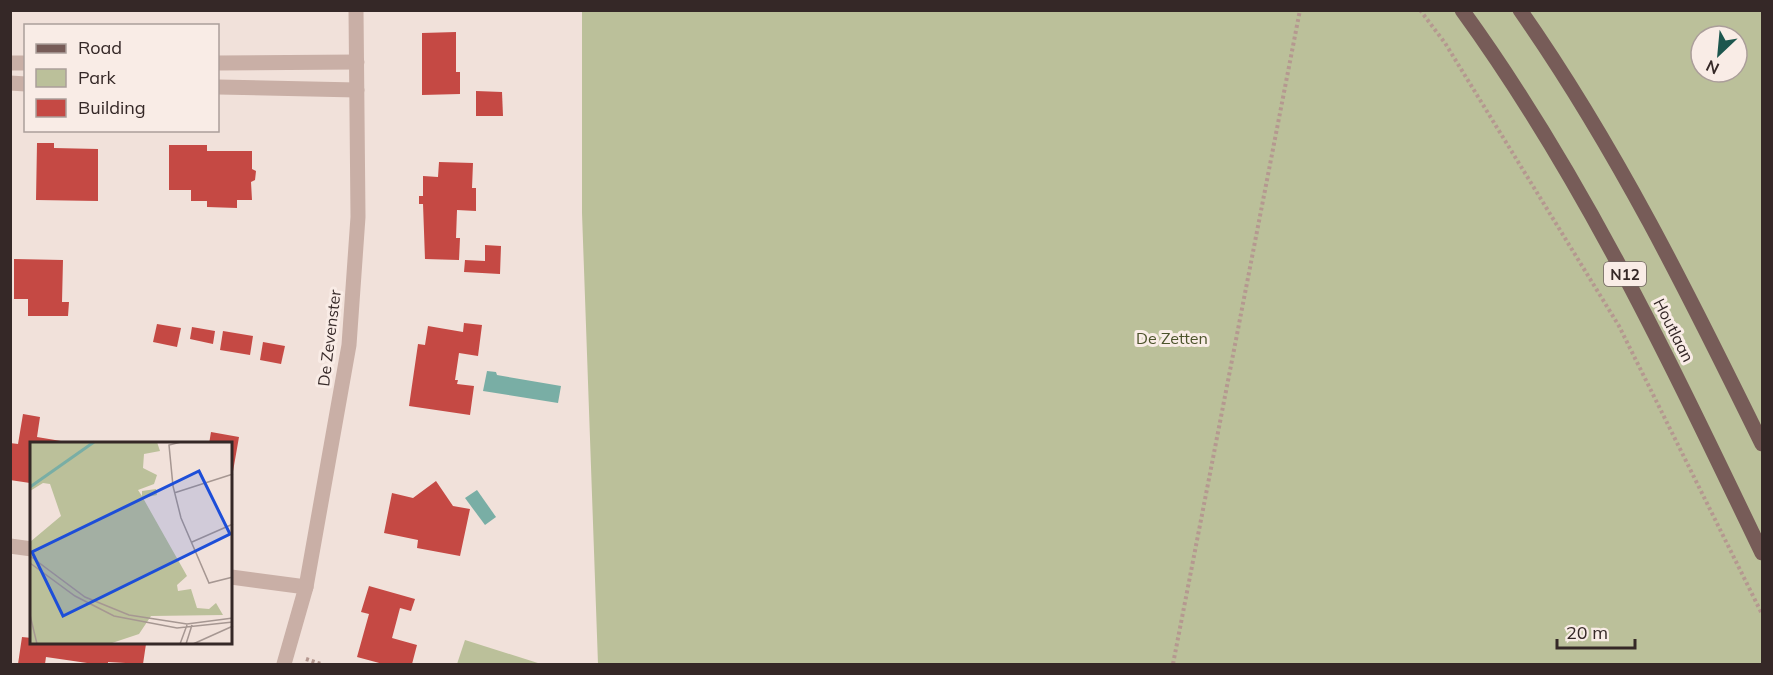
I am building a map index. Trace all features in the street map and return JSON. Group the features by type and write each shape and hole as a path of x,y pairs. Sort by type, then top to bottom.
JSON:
{"main road":[{"name":"Houtlaan","path":"1462,10 1507,73 1548,137 1608,244 1664,348 1762,553"},
{"name":"Houtlaan","path":"1520,10 1592,120 1648,218 1762,444"}],"street":[{"name":"De Zevenster","path":"284,664 306,587 349,345 358,217 356,10"},
{"path":"219,63 357,62"},
{"path":"219,87 357,90"},
{"path":"10,546 30,549"},
{"path":"232,577 306,587"}],"path":[{"path":"1173,664 1300,10"},
{"path":"1420,10 1445,43 1619,327 1762,614"}],"green space":[{"name":"De Zetten","path":"582,11 1762,11 1762,664 598,664 582,213"},
{"path":"465,640 541,664 457,664"}],"water":[{"path":"487,371 496,372 497,375 561,386 558,403 483,391"},
{"path":"477,490 496,517 485,525 465,498"}],"building":[{"path":"456,32 456,72 460,72 460,94 422,95 422,33"},
{"path":"476,91 502,92 503,116 476,116"},
{"path":"37,143 54,143 54,148 98,149 98,201 36,200"},
{"path":"169,145 207,145 207,151 252,151 252,169 256,171 255,180 251,182 252,200 237,200 237,208 207,207 207,201 191,201 191,190 169,190"},
{"path":"439,162 473,163 472,188 476,188 476,211 457,210 456,238 460,238 459,260 425,259 423,204 419,204 419,196 423,196 423,176 438,177"},
{"path":"485,245 501,246 500,274 464,272 465,260 485,261"},
{"path":"14,259 63,260 62,302 69,302 68,316 28,316 28,299 14,299"},
{"path":"464,323 482,325 478,356 459,353 455,380 458,380 457,384 474,386 470,415 409,406 418,344 425,345 428,326 463,332"},
{"path":"157,324 181,328 177,347 153,342"},
{"path":"192,327 215,331 213,344 190,339"},
{"path":"223,331 253,336 250,355 220,350"},
{"path":"263,342 285,346 281,364 260,360"},
{"path":"23,414 40,417 37,437 67,442 30,442 30,483 10,480 10,443 18,444"},
{"path":"211,432 239,437 232,477 232,442 209,442"},
{"path":"436,481 453,506 470,509 460,556 417,548 418,540 384,533 392,493 413,498"},
{"path":"369,586 415,599 411,611 400,608 392,638 417,645 412,664 383,664 357,657 369,614 361,612"},
{"path":"22,637 30,638 30,645 146,645 143,664 108,662 108,664 94,664 46,657 45,664 18,664"}]}
